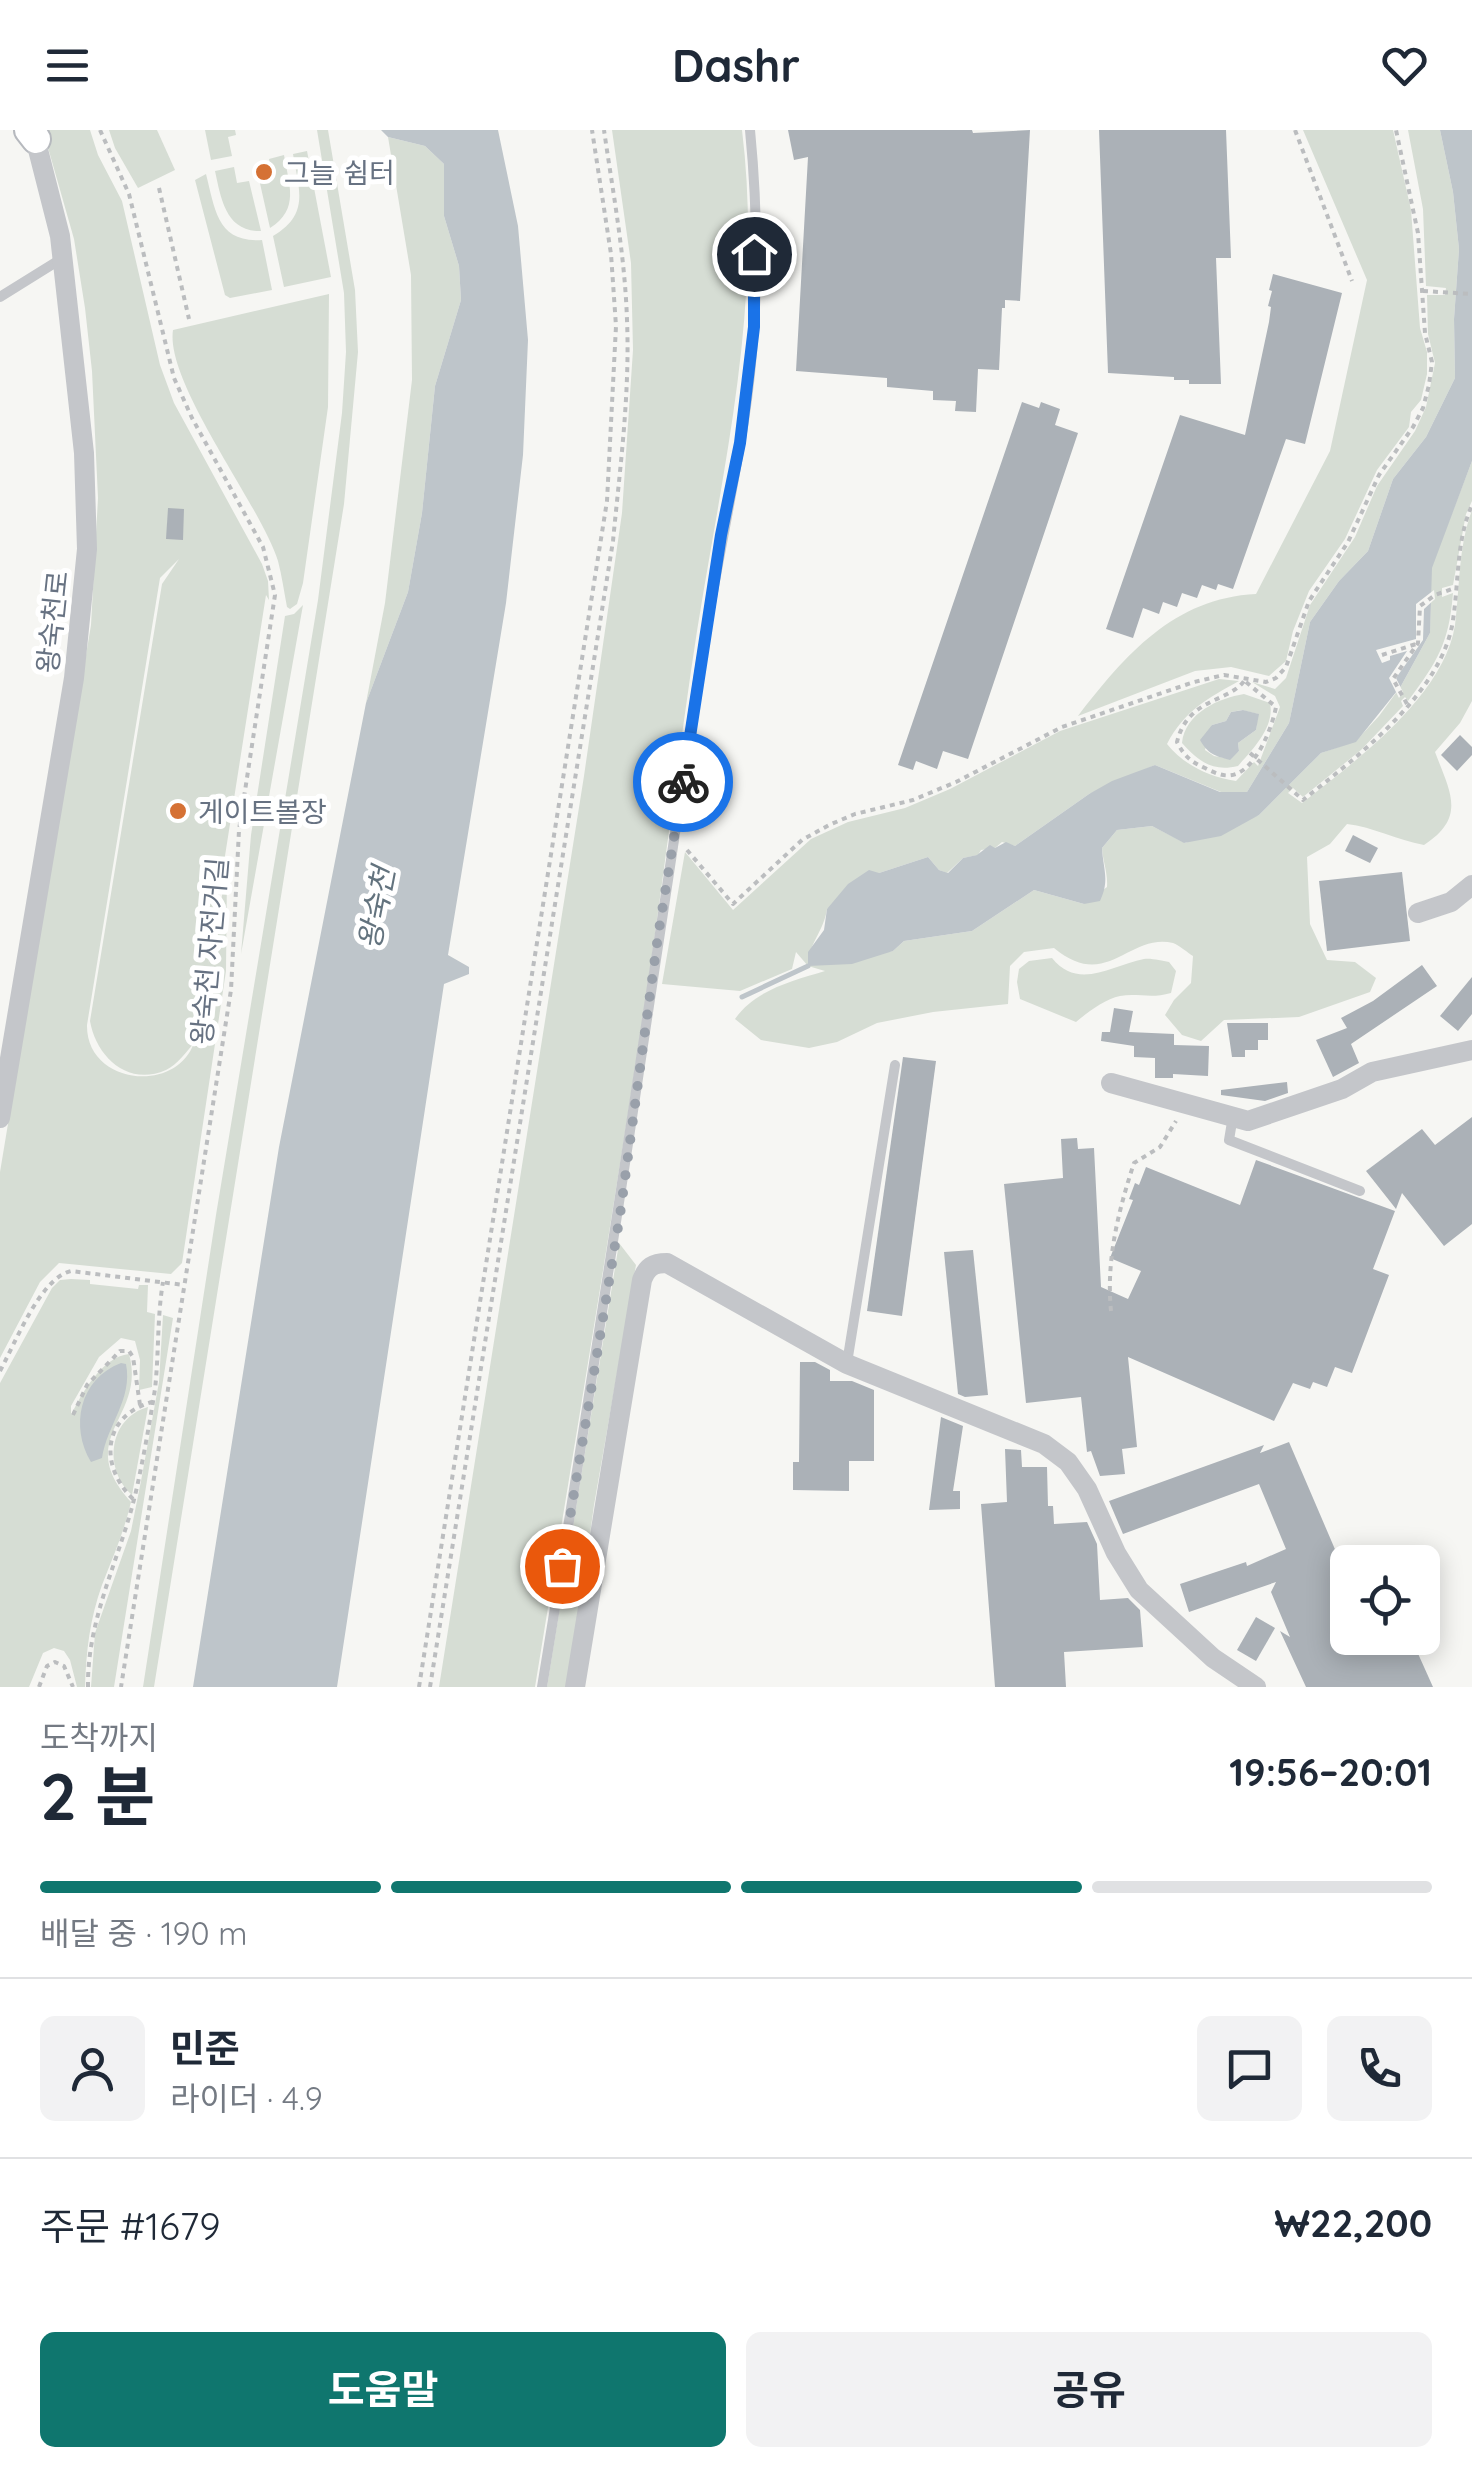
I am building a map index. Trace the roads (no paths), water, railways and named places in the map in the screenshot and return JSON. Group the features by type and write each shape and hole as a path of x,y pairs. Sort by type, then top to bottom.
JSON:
{"street":[{"name":"왕숙천로","path":"0,1118 74,678 87,549 84,453 60,236 33,133"},
{"path":"1418,914 1451,902 1472,885"},
{"path":"1111,1084 1248,1121 1342,1089 1372,1072 1472,1050"},
{"path":"575,1687 642,1280 646,1269 656,1263 667,1263 847,1364 1044,1444 1068,1462 1088,1489 1116,1553 1139,1590 1214,1658 1256,1687"}],"lane":[{"path":"542,1687 620,1215 658,936 721,535 740,443 754,327 755,182 750,130"},
{"path":"0,298 62,258"},
{"path":"847,1364 894,1064"},
{"path":"1233,1115 1228,1140 1360,1191"}],"water":[{"name":"왕숙천","path":"381,130 498,130 518,226 528,340 523,455 506,603 448,955 469,967 469,974 444,984 337,1687 193,1687 279,1147 366,703 408,592 422,513 435,386 461,300 459,266 444,216 444,164 425,146 388,137"},
{"path":"1440,130 1472,130 1472,461 1432,568 1430,633 1401,686 1356,742 1321,753 1259,815 1221,836 1184,843 1152,826 1117,830 1102,848 1105,881 1100,901 1084,904 1034,890 972,931 904,941 893,951 852,964 808,966 808,952 824,930 827,909 848,884 869,870 879,873 928,857 939,870 948,873 963,858 977,855 990,845 995,848 1006,842 1015,846 1089,794 1155,765 1220,792 1247,792 1289,723 1310,622 1339,581 1368,551 1393,479 1426,437 1455,378 1459,249 1453,192"},
{"path":"1231,712 1259,714 1256,730 1238,743 1239,751 1230,760 1216,756 1200,740 1212,725 1226,721"},
{"path":"121,1363 126,1364 127,1377 123,1400 102,1458 91,1462 81,1434 82,1405 96,1380"}],"waterway":[{"path":"742,997 808,966"}],"place":[{"name":"그늘 쉼터","path":"264,172"},
{"name":"게이트볼장","path":"178,811"}]}
